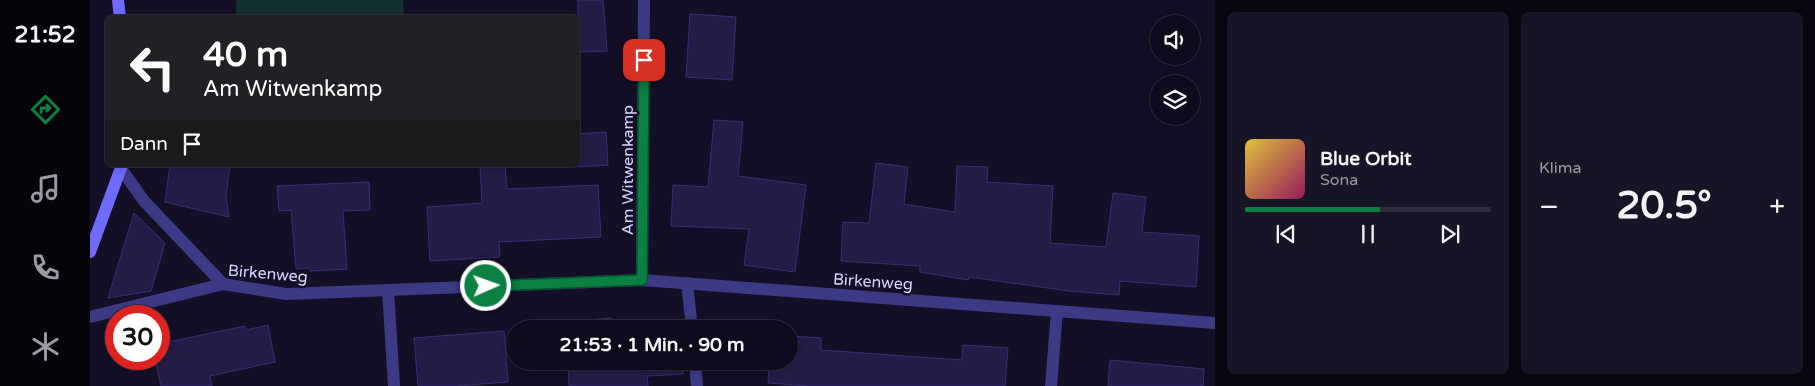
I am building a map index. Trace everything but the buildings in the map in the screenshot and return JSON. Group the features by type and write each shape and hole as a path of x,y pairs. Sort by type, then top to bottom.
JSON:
{"street":[{"path":"118,0 120,15"},
{"name":"Am Witwenkamp","path":"642,280 644,0"},
{"path":"90,252 122,168"},
{"path":"122,168 144,201 223,284"},
{"name":"Birkenweg","path":"90,317 223,284 286,294 642,280 1215,323"},
{"path":"687,283 691,320"},
{"path":"388,290 394,386"},
{"path":"1051,386 1057,311"},
{"path":"696,370 697,386"}],"green space":[{"path":"237,0 403,0 404,15 235,15"}],"route":[{"path":"486,286 642,280 644,60"}]}
